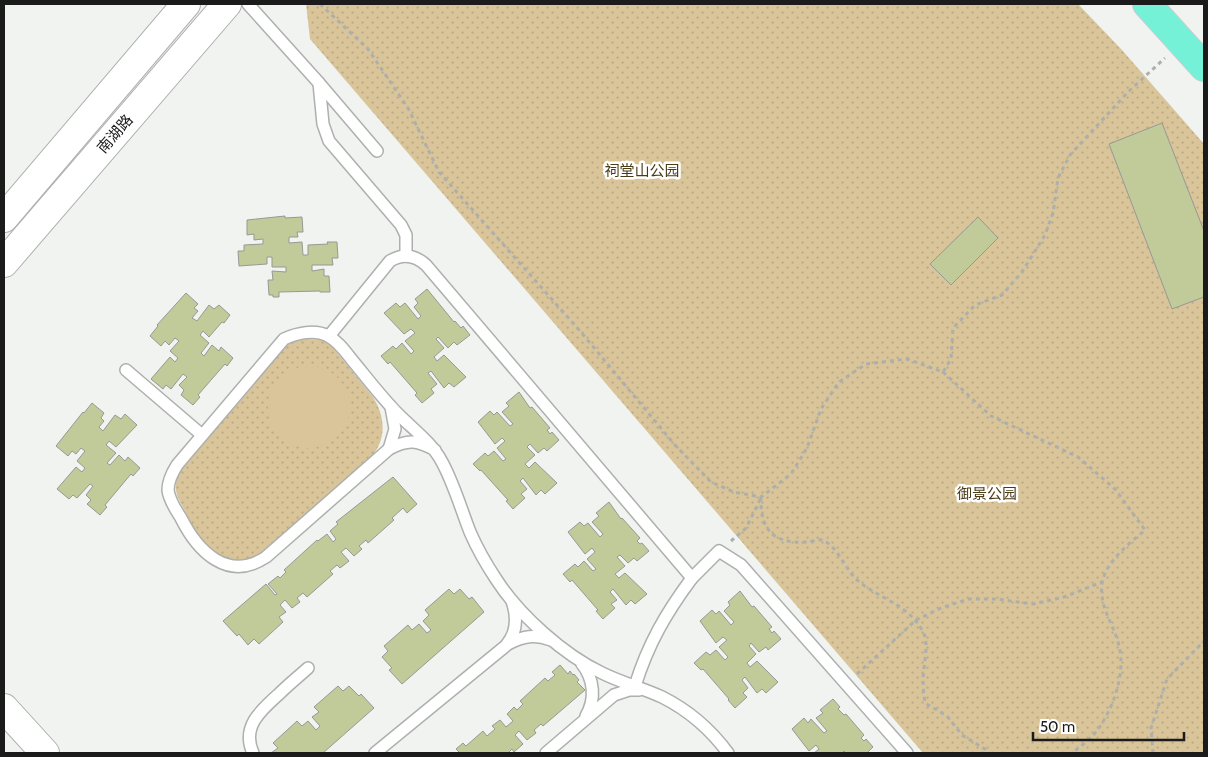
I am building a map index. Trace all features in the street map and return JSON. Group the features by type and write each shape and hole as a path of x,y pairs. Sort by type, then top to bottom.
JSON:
{"main road":[{"name":"南湖路","path":"4,218 186,4"},
{"name":"南湖路","path":"4,264 227,4"},
{"path":"1147,4 1204,67"},
{"path":"4,708 44,753"},
{"path":"4,736 19,753"}],"lane":[{"path":"248,4 320,83 377,151"},
{"path":"320,83 324,124 329,141 401,225 406,234 406,256"},
{"path":"329,336 385,266 394,259 406,256 414,257 426,265 692,578"},
{"path":"434,450 424,444 414,442 402,442 390,449 266,557 252,564 227,565 215,560 199,547 190,536 171,500 168,490 171,475 202,435 284,339 306,333 320,333 329,336 346,352 391,406 434,450 443,463 471,535 482,557 496,580 512,600 559,645 580,661 601,673 662,697 690,714 711,732 728,753"},
{"path":"126,370 202,435"},
{"path":"390,449 395,429 391,406"},
{"path":"640,688 653,638 664,617 692,578 718,551 741,565 907,753"},
{"path":"504,648 513,635 515,627 515,612 512,600"},
{"path":"375,753 504,648 524,637 532,636 550,640 559,645"},
{"path":"580,661 590,676 593,692 590,708 582,722"},
{"path":"253,753 249,741 249,733 257,715 308,668"},
{"path":"546,753 614,695 640,688"}],"path":[{"path":"320,4 368,48 408,108 439,172 580,331 675,445 711,482 734,492 761,497"},
{"path":"943,372 951,359 953,328 975,305 1002,295 1022,272 1046,235 1058,178 1070,155 1128,92 1182,42"},
{"path":"718,551 746,528 761,497 791,474 807,448 821,409 839,382 866,364 907,359 943,372 990,416 1078,457 1116,489 1145,530 1123,549 1110,566 1102,582 1102,603 1119,646 1120,673 1113,703 1095,733 1072,753"},
{"path":"761,497 763,519 765,525 774,536 788,542 821,540 835,550 850,573 869,590 896,603 916,620 925,636 923,679 925,703 947,716 962,735 985,749 988,753"},
{"path":"846,684 916,620 942,608 968,599 996,599 1033,604 1064,597 1102,582"},
{"path":"1153,753 1151,728 1167,680 1204,641"}],"green space":[{"path":"306,4 1078,4 1122,50 1204,144 1204,753 923,753 310,39"},
{"path":"307,339 322,340 330,344 373,397 382,419 383,427 380,442 372,456 261,552 246,560 231,560 209,549 198,537 181,504 176,482 183,467 283,347 295,341"},
{"path":"309,366 325,369 338,378 347,391 350,407 347,423 338,436 325,445 309,448 293,445 280,436 271,423 268,407 271,391 280,378 293,369"}],"building":[{"path":"1162,123 1204,231 1204,297 1172,309 1109,144"},
{"path":"285,216 285,218 302,217 303,232 297,232 298,237 289,237 289,243 302,242 303,255 308,255 308,245 337,242 338,258 332,258 333,265 312,265 312,271 324,269 324,276 329,276 330,292 279,292 279,297 273,297 273,295 269,295 268,280 273,280 272,271 286,272 286,267 272,267 272,257 267,257 267,264 239,266 238,251 244,251 244,245 263,244 263,239 254,240 254,234 247,235 247,220"},
{"path":"978,217 998,238 951,285 930,264"},
{"path":"427,289 454,322 461,328 463,326 470,335 457,345 454,342 448,348 438,337 436,339 444,348 434,357 437,361 444,355 466,377 454,387 449,383 444,388 431,371 428,373 437,384 431,389 434,393 422,403 415,395 417,393 390,362 388,364 381,356 393,346 396,349 402,343 411,354 414,351 405,341 415,333 411,329 404,334 384,313 396,303 400,307 405,303 418,319 421,316 414,307 418,303 415,299"},
{"path":"186,293 198,304 194,308 198,311 192,318 197,321 209,305 214,309 219,305 230,315 209,337 203,331 200,335 209,343 201,353 204,356 212,345 219,351 221,347 233,358 227,366 225,364 198,395 200,397 193,405 181,395 184,390 179,385 187,377 183,374 171,389 166,385 163,389 151,379 170,357 175,362 178,358 170,351 179,341 175,338 169,345 165,341 161,346 150,336 157,325"},
{"path":"519,392 530,408 532,407 550,428 547,430 550,434 552,432 559,440 547,451 544,448 538,453 530,444 527,447 535,455 525,464 529,468 535,462 557,483 545,494 541,490 536,495 523,478 520,481 527,489 521,494 525,498 513,509 506,501 508,500 481,470 473,464 485,453 488,456 494,451 503,461 506,459 497,448 505,441 502,438 495,444 478,422 490,411 494,415 497,412 510,426 513,424 502,412 509,406 506,403"},
{"path":"92,403 104,413 101,418 104,421 99,427 103,431 115,415 121,419 125,414 137,425 116,447 109,441 106,445 116,453 107,463 110,465 119,455 125,461 128,457 140,468 133,476 131,474 105,505 107,507 100,515 87,504 91,500 86,495 93,486 90,484 77,498 73,495 69,499 57,489 76,467 82,472 85,468 77,461 85,451 81,448 76,454 72,451 68,456 56,446"},
{"path":"393,477 417,504 407,513 403,508 392,518 394,520 368,543 366,540 359,546 362,549 354,556 346,548 341,552 349,561 340,568 337,565 330,571 333,574 307,597 303,593 297,598 300,602 292,608 285,600 280,605 286,612 279,617 283,622 259,644 254,639 248,645 239,634 237,636 223,621 266,584 275,595 277,594 268,584 278,576 280,578 286,572 284,570 317,540 327,534 333,542 336,539 330,531 338,524 336,522"},
{"path":"609,502 621,519 640,538 637,541 640,544 642,543 649,551 637,561 634,558 628,563 620,555 617,557 625,566 615,574 619,578 625,573 647,594 635,604 631,600 626,605 613,589 610,592 617,600 611,604 615,608 603,619 596,611 598,610 572,580 570,582 563,574 575,564 578,567 584,561 593,571 596,569 587,559 595,552 592,548 585,554 568,532 580,522 584,526 588,523 600,537 603,534 592,522 599,516 596,513"},
{"path":"449,589 454,594 460,589 469,599 472,597 484,612 402,684 389,670 392,668 382,657 388,651 384,646 408,625 412,630 419,624 427,633 431,630 423,621 429,615 425,610"},
{"path":"740,591 752,607 754,606 772,627 769,629 772,633 774,631 781,639 768,650 766,647 759,652 751,643 749,646 756,654 747,663 750,667 757,661 778,682 766,693 762,689 757,693 745,677 742,680 748,688 743,693 747,697 735,708 703,669 701,670 694,663 706,652 710,655 716,650 725,660 728,657 719,647 727,640 723,637 716,643 700,621 712,610 716,614 719,611 731,625 734,622 724,611 730,605 728,602"},
{"path":"560,665 568,674 570,671 574,674 579,680 577,682 585,690 543,726 541,724 534,730 536,733 527,740 519,731 515,735 523,744 514,752 512,749 508,753 460,753 456,749 463,743 466,746 483,731 487,736 495,729 492,726 500,720 506,727 513,721 507,714 514,707 517,710 523,704 520,701 545,678 548,681 555,675 552,672"},
{"path":"338,686 343,691 349,686 359,696 361,694 374,708 323,753 271,753 278,748 273,743 297,721 302,726 308,721 316,730 320,726 312,717 319,712 314,707"},
{"path":"833,699 840,707 838,709 844,715 846,714 864,735 861,738 864,741 866,739 873,747 867,753 846,753 844,751 842,753 814,753 819,749 816,745 809,751 792,729 804,718 808,723 811,719 824,733 827,731 816,718 823,713 820,710"}],"park label":[{"name":"祠堂山公园","path":"642,171"},
{"name":"御景公园","path":"987,494"}]}
